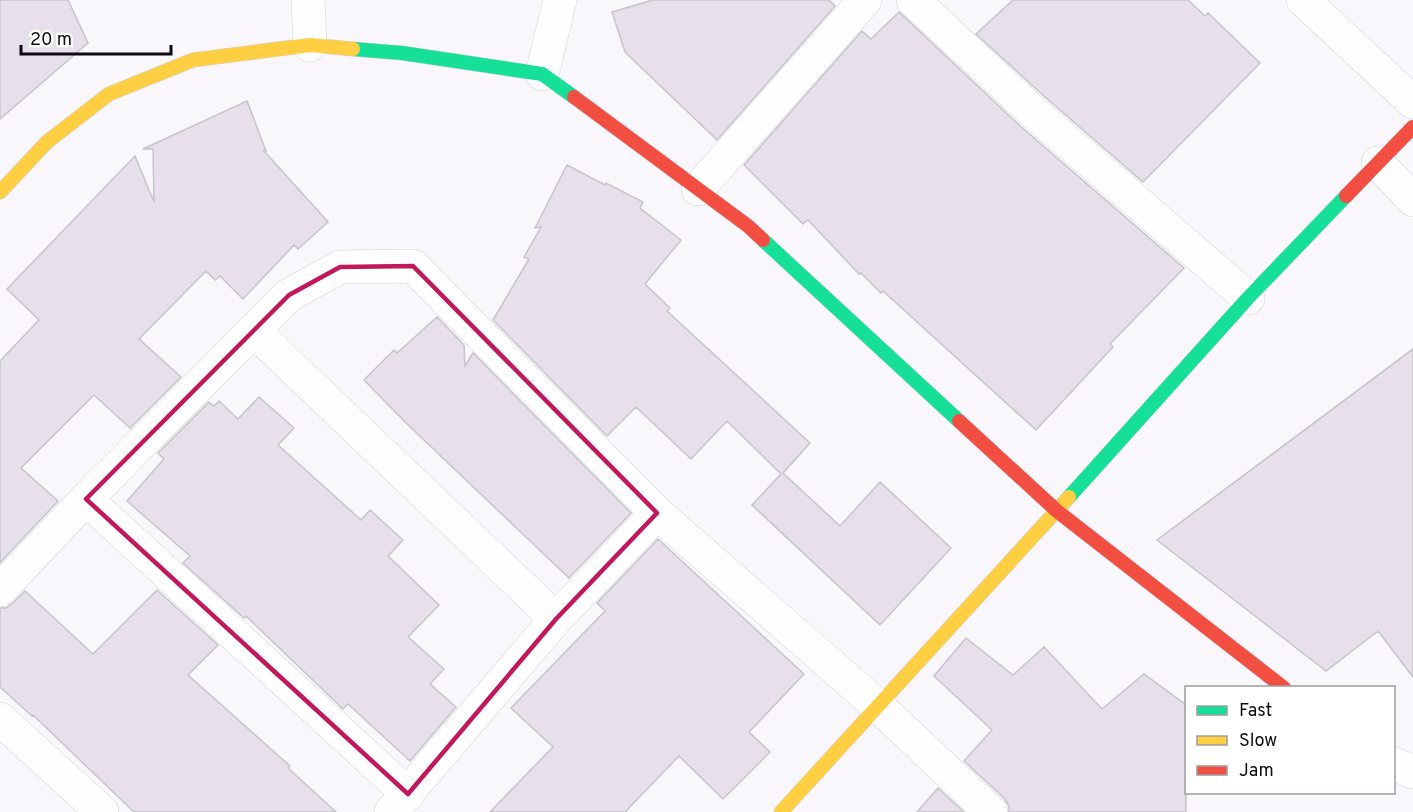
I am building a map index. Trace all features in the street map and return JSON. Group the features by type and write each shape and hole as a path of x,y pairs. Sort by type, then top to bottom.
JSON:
{"street":[{"path":"308,0 310,45"},
{"path":"542,74 560,0"},
{"path":"698,189 865,0"},
{"path":"913,0 1032,111 1248,298"},
{"path":"1303,0 1413,102"},
{"path":"0,192 47,142 109,94 194,60 310,45 402,53 542,74 756,234 1057,511 1283,686"},
{"path":"781,812 1057,511 1248,298 1413,127"},
{"path":"1378,163 1413,200"},
{"path":"0,590 86,499 289,295 340,267 413,266 657,513 878,706 991,812"},
{"path":"253,330 556,619"},
{"path":"86,499 400,803 556,619 657,513"},
{"path":"0,719 102,812"},
{"path":"1395,764 1413,772"}],"highlighted area":[{"path":"413,266 657,513 556,619 408,794 86,499 289,295 340,267"}],"building":[{"path":"0,0 68,0 88,43 0,119"},
{"path":"653,0 829,0 835,6 717,140 625,52 612,12"},
{"path":"1013,0 1188,0 1205,16 1208,13 1260,63 1143,182 976,34"},
{"path":"899,12 1019,125 1184,268 1110,344 1113,347 1036,430 883,291 881,293 861,273 859,274 808,220 803,224 744,165 862,31 871,39"},
{"path":"247,101 266,151 264,151 328,222 298,249 294,245 243,299 220,276 215,280 206,271 139,339 181,377 130,428 94,395 21,468 58,501 0,563 0,361 39,320 7,289 135,156 154,202 153,149 143,149"},
{"path":"567,165 643,202 640,208 681,240 645,284 670,308 667,311 810,443 783,473 840,526 880,482 951,548 880,625 752,505 781,474 727,421 691,459 636,407 607,436 493,320 529,259 524,257 541,227 535,228"},
{"path":"437,317 464,345 465,366 473,353 631,513 569,578 364,380 394,350 397,353"},
{"path":"1413,349 1413,677 1378,631 1326,671 1157,540"},
{"path":"259,397 294,428 278,445 361,520 370,510 403,540 388,556 439,605 408,637 444,669 430,684 456,707 410,761 348,704 343,709 246,616 244,618 183,563 190,556 127,501 164,459 158,453 209,402 214,406 219,401 238,419"},
{"path":"658,539 804,674 749,732 770,752 723,799 679,756 625,812 490,812 553,747 511,708 605,611 597,603"},
{"path":"157,590 218,645 188,675 290,766 288,768 336,812 134,812 33,715 0,687 0,608 6,608 25,591 93,654"},
{"path":"966,638 1013,675 1044,647 1102,709 1144,674 1185,704 1186,812 1009,812 1009,806 1004,798 964,761 992,730 934,676"},
{"path":"938,788 964,812 917,812"}],"traffic: fast":[{"path":"353,49 402,53 542,74 574,97"},
{"path":"1069,497 1248,298 1346,196"},
{"path":"763,240 959,421"}],"traffic: slow":[{"path":"0,192 47,142 109,94 193,60 310,45 353,49"},
{"path":"781,812 1069,497"}],"traffic: jam":[{"path":"574,97 748,226 763,240"},
{"path":"1346,196 1413,127"},
{"path":"959,421 1057,511 1281,686"}]}
